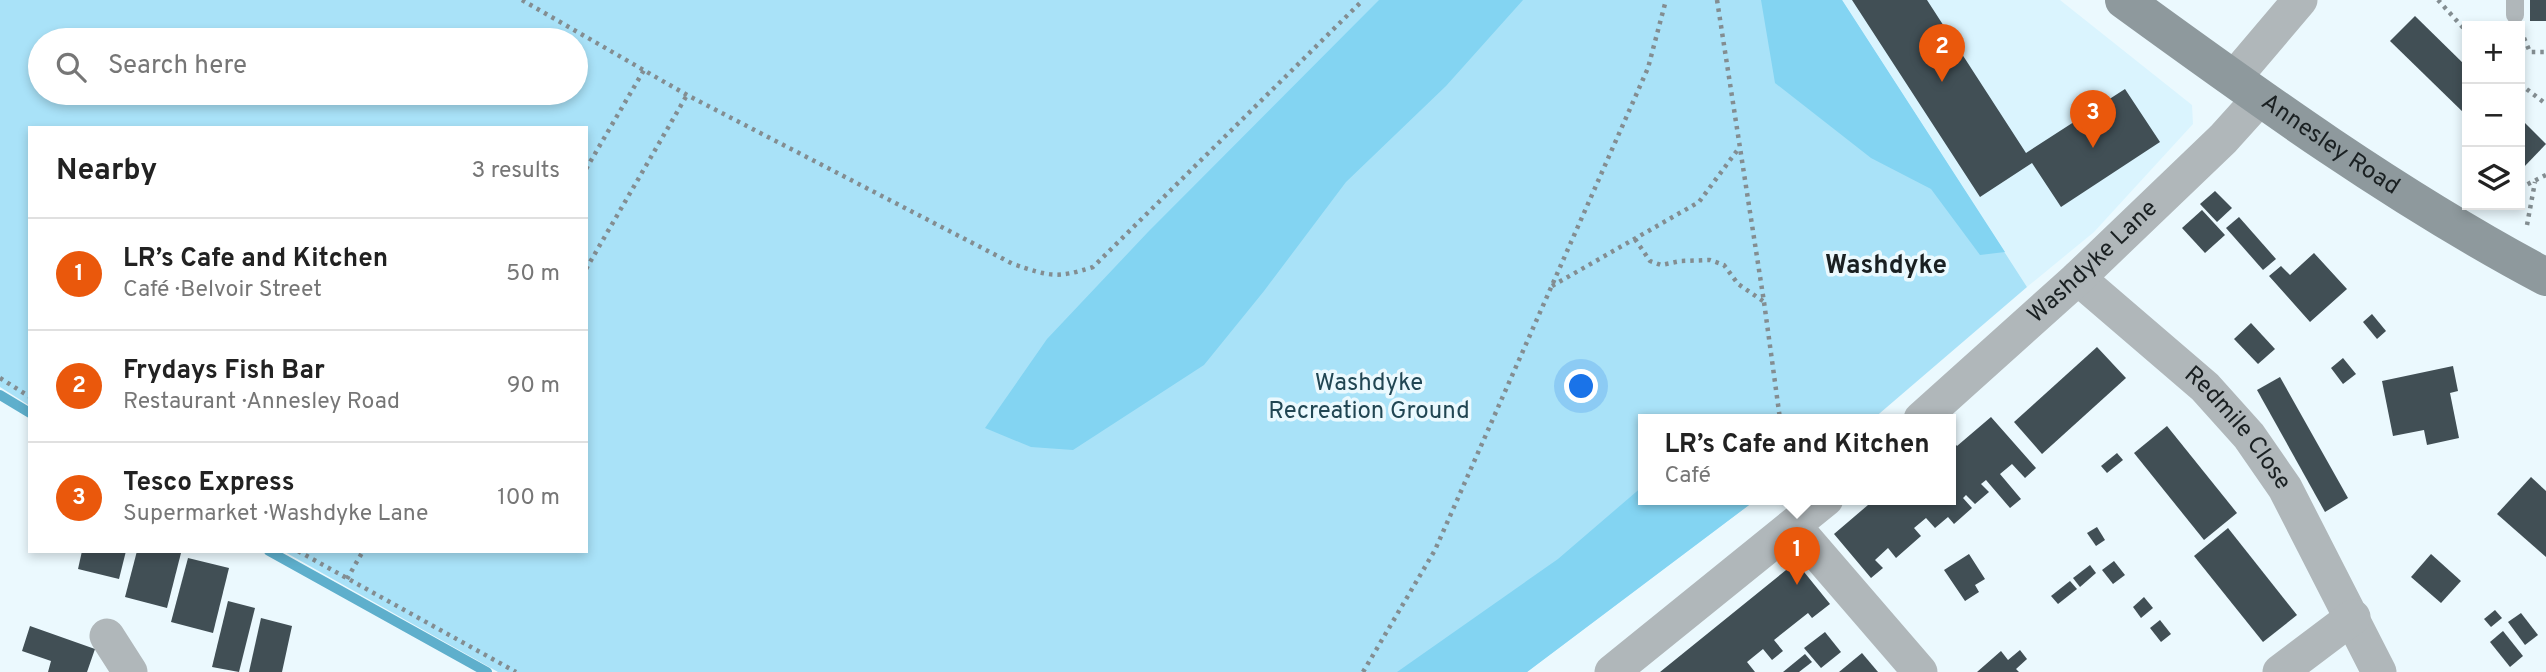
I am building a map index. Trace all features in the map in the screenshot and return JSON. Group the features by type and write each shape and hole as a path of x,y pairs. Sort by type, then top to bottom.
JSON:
{"street":[{"name":"Annesley Road","path":"2124,0 2347,158 2458,228 2546,277"},
{"name":"Washdyke Lane","path":"1927,414 2078,278 2222,139 2246,89 2300,0"},
{"name":"Redmile Close","path":"2078,278 2206,387 2249,436 2285,488 2379,672"},
{"path":"1612,672 1819,505"},
{"path":"1794,526 1920,672"},
{"path":"2280,672 2353,617"},
{"path":"107,636 130,672"}],"path":[{"path":"522,0 571,28"},
{"path":"588,38 687,95 1013,264 1050,276 1071,274 1093,267 1363,0"},
{"path":"1363,672 1435,550 1648,68 1665,0"},
{"path":"1717,0 1779,414"},
{"path":"2438,0 2462,26"},
{"path":"2517,14 2530,52 2546,52"},
{"path":"588,166 644,70"},
{"path":"2521,84 2546,104"},
{"path":"588,266 687,95"},
{"path":"1551,286 1699,202 1740,148"},
{"path":"2525,186 2546,175"},
{"path":"1635,239 1650,261 1661,265 1710,260 1724,265 1738,284 1764,302"},
{"path":"0,378 28,396"},
{"path":"302,553 516,672"},
{"path":"347,579 362,553"}],"shaded area":[{"path":"1379,0 1523,0 1446,86 1346,182 1204,365 1073,450 1031,447 985,428 1047,339 1148,232"},
{"path":"1761,0 1842,0 2005,252 1980,255 1931,189 1871,158 1775,83"},
{"path":"1842,0 2060,0 2192,105 2193,124 2094,232 2027,287"},
{"path":"1638,490 1638,505 1749,505 1527,672 1397,672 1558,559"}],"green space":[{"name":"Washdyke Recreation Ground","path":"0,0 1842,0 2027,287 1879,414 1638,414 1638,505 1749,505 1527,672 498,672 287,553 588,553 588,126 28,126 28,405 0,387"}],"building":[{"path":"1852,0 1927,0 2026,153 2125,89 2160,142 2061,207 2032,163 1980,197"},
{"path":"2530,0 2546,0 2546,21 2530,21"},
{"path":"2415,16 2462,62 2462,111 2390,41"},
{"path":"2525,123 2546,144 2525,166"},
{"path":"2215,191 2232,208 2217,222 2200,204"},
{"path":"2202,210 2225,235 2205,253 2182,228"},
{"path":"2239,217 2276,259 2263,270 2226,228"},
{"path":"2314,253 2347,289 2310,322 2269,276 2281,266 2290,275"},
{"path":"2372,314 2386,331 2377,339 2363,322"},
{"path":"2251,323 2275,349 2258,364 2234,339"},
{"path":"2097,347 2126,378 2042,454 2014,422"},
{"path":"2343,358 2356,374 2343,384 2331,368"},
{"path":"2453,366 2458,391 2450,393 2459,438 2427,445 2424,430 2393,436 2382,381"},
{"path":"2280,377 2348,498 2325,512 2257,390"},
{"path":"1991,417 2036,468 2025,478 2012,464 2000,474 2021,499 2010,508 1986,480 1981,484 1989,492 1975,504 1966,495 1963,498 1972,508 1954,524 1948,517 1935,528 1926,518 1914,528 1921,536 1896,558 1888,548 1875,560 1883,568 1871,578 1834,534 1868,505 1956,505 1957,446"},
{"path":"2167,426 2237,513 2204,540 2134,453"},
{"path":"2117,453 2123,460 2107,473 2101,466"},
{"path":"2531,477 2546,491 2546,557 2497,514"},
{"path":"2097,527 2105,540 2096,546 2087,533"},
{"path":"2228,528 2297,615 2263,642 2194,556"},
{"path":"82,553 126,553 119,579 78,569"},
{"path":"136,553 181,553 167,608 125,597"},
{"path":"1969,554 1985,579 1975,585 1979,592 1965,601 1944,570"},
{"path":"2431,554 2461,581 2441,603 2411,577"},
{"path":"188,558 229,568 213,633 171,622"},
{"path":"2114,561 2125,575 2113,584 2102,570"},
{"path":"1796,562 1830,604 1812,618 1808,613 1774,640 1783,651 1772,660 1763,649 1747,662 1755,672 1660,672"},
{"path":"2090,565 2096,573 2080,587 2073,578"},
{"path":"2070,581 2077,589 2058,604 2051,596"},
{"path":"2144,597 2153,608 2141,618 2133,607"},
{"path":"228,601 255,608 239,672 212,667"},
{"path":"2495,610 2502,618 2491,627 2484,619"},
{"path":"2521,613 2538,635 2525,645 2508,622"},
{"path":"261,618 292,626 282,672 249,672"},
{"path":"2160,620 2171,634 2161,642 2150,628"},
{"path":"30,626 95,649 87,672 48,672 51,661 22,651"},
{"path":"2503,631 2523,656 2510,667 2490,642"},
{"path":"1825,632 1841,652 1821,668 1804,648"},
{"path":"2020,650 2027,659 2016,669 2019,672 1977,672 2001,651 2008,660"},
{"path":"1862,653 1878,672 1839,672"},
{"path":"1805,654 1812,662 1799,672 1783,672"}],"waterway":[{"path":"0,395 28,412"},
{"path":"273,553 487,672"}],"place":[{"name":"Frydays Fish Bar","path":"1942,82"},
{"name":"Tesco Express","path":"2093,148"},
{"name":"LR’s Cafe and Kitchen","path":"1797,585"}],"district":[{"name":"Washdyke","path":"1886,266"}]}
